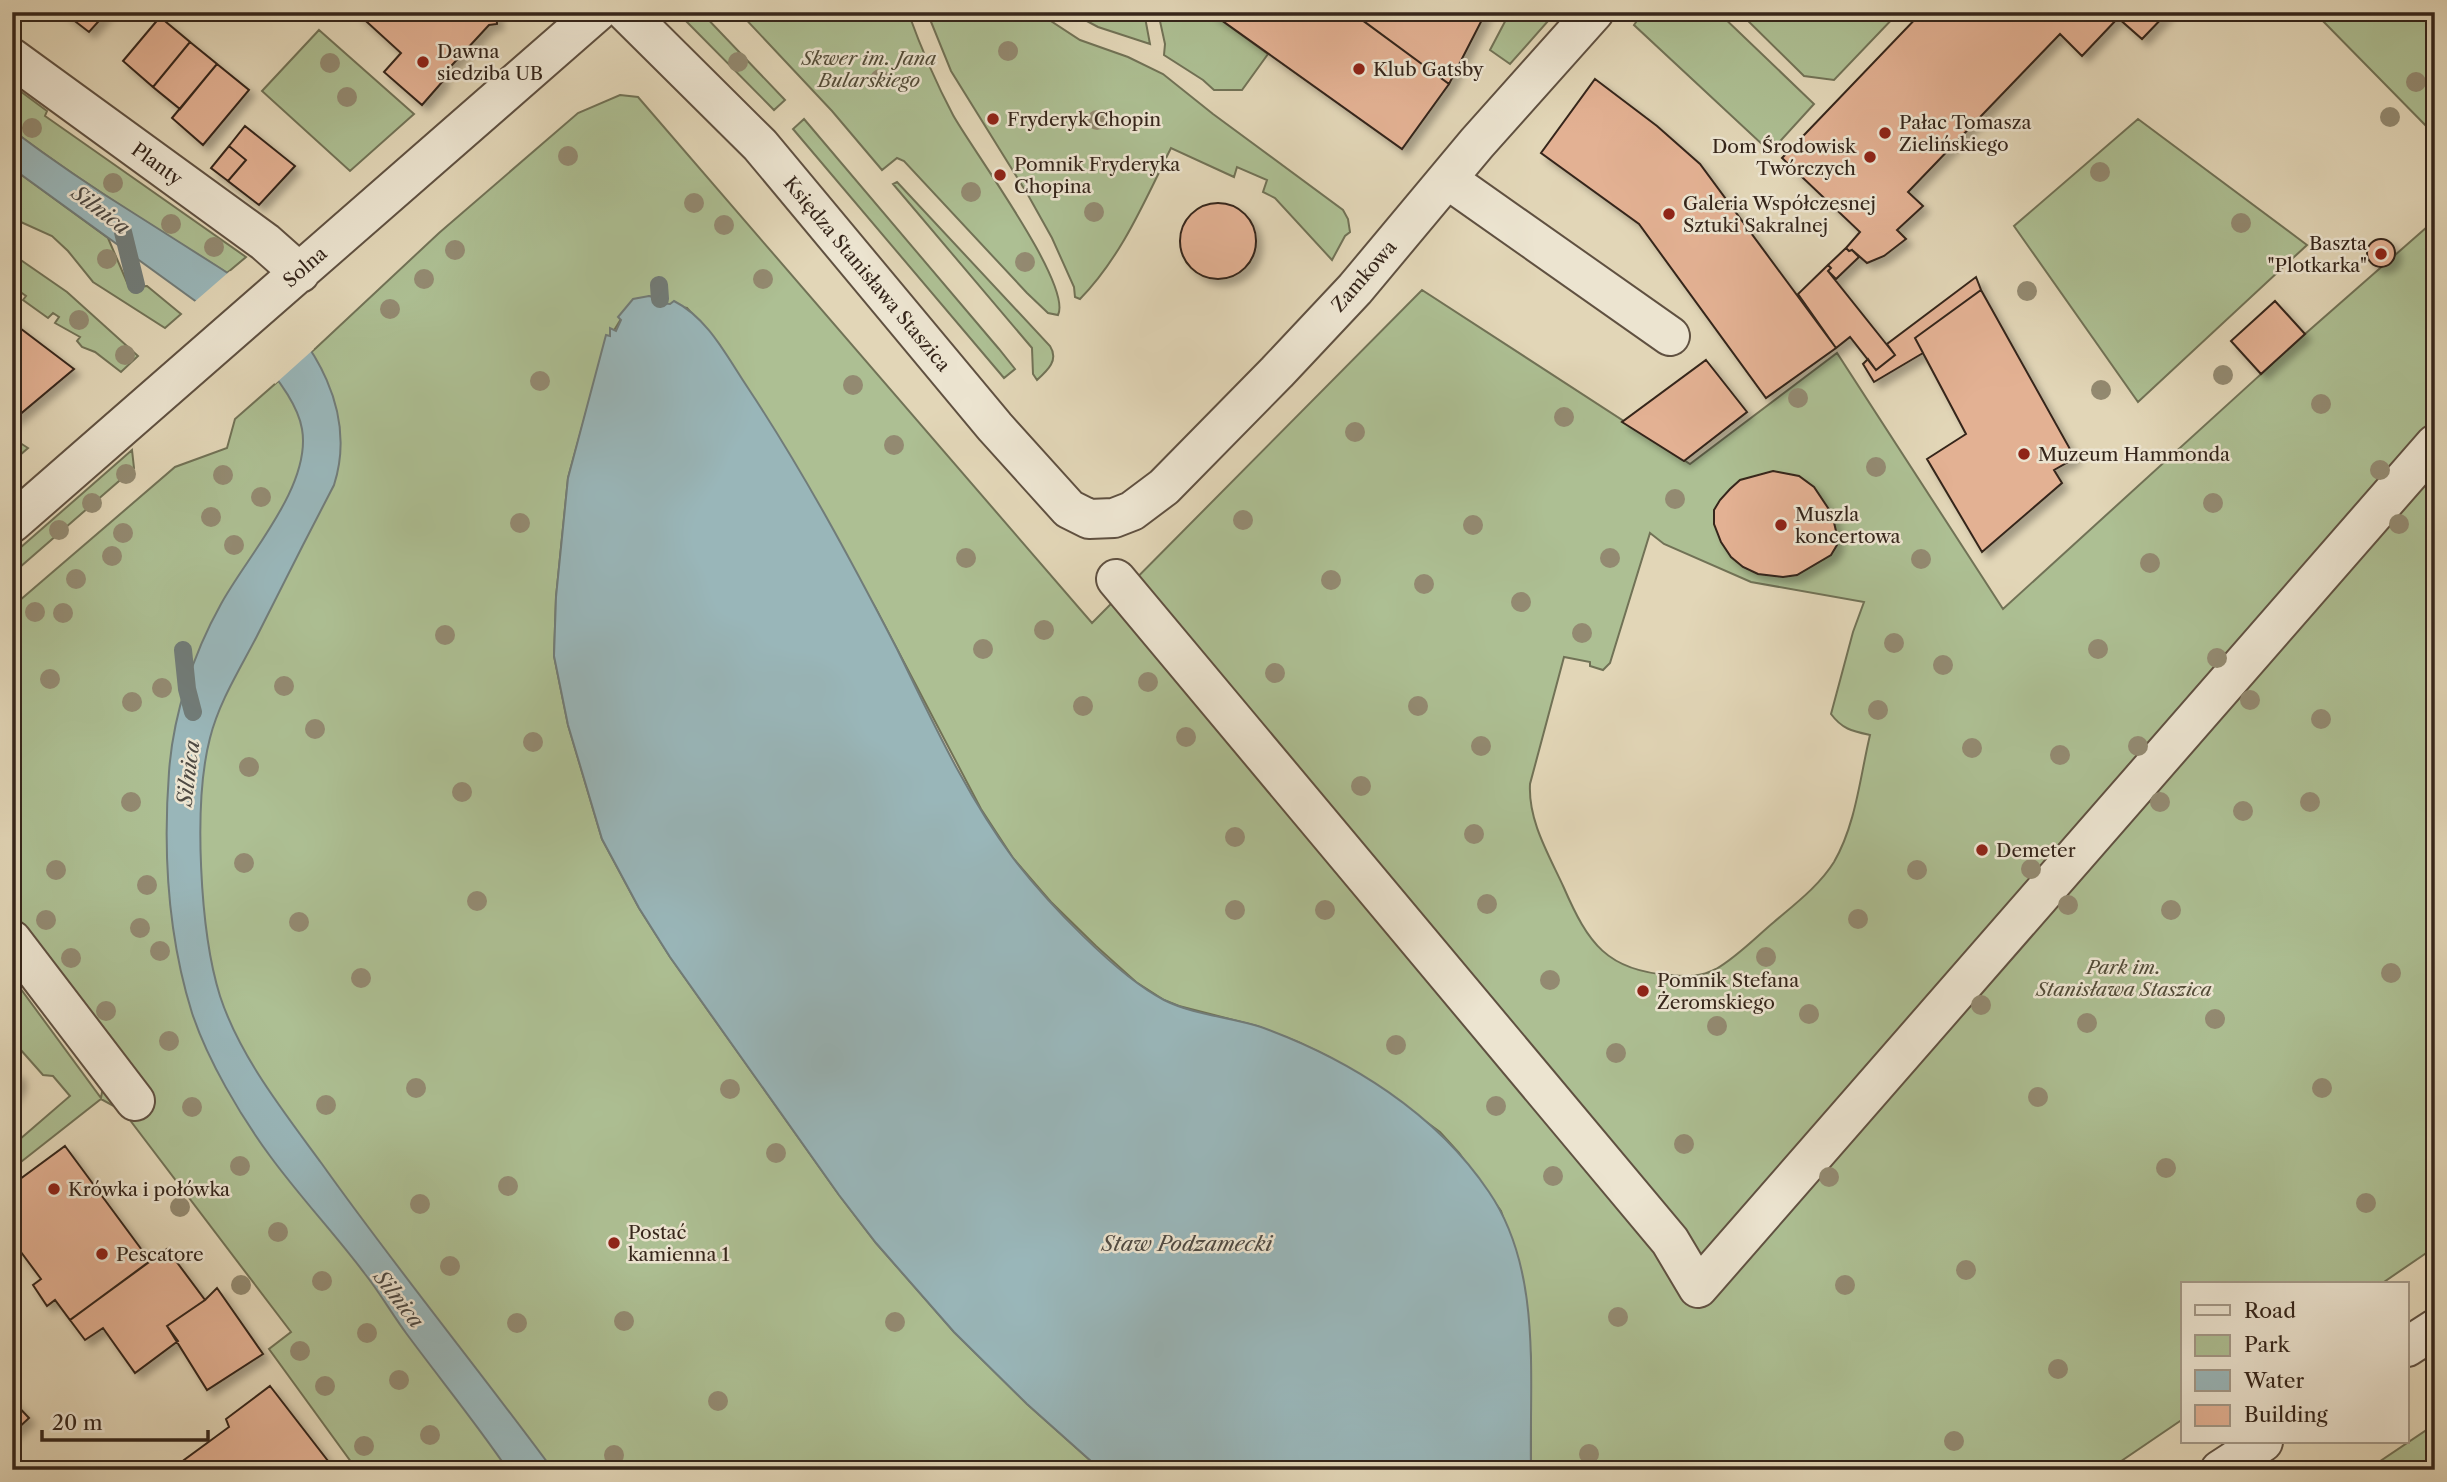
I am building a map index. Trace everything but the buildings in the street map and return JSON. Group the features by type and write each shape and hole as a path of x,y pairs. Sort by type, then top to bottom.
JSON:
{"street":[{"name":"Solna","path":"12,523 597,12"},
{"name":"Księdza Stanisława Staszica","path":"626,12 760,145 995,427 1069,509 1090,519 1114,518"},
{"name":"Zamkowa","path":"1114,518 1132,511 1164,487 1268,382 1355,289 1447,179 1594,12"},
{"name":"Planty","path":"12,58 265,242 286,284"},
{"path":"1447,179 1670,335"},
{"path":"1116,579 1670,1241 1698,1287 2435,444"},
{"path":"12,940 135,1101"},
{"path":"2408,1346 2435,1329"},
{"path":"2220,1470 2260,1444"}],"green space":[{"path":"677,12 701,12 785,100 774,110"},
{"name":"Skwer im. Jana Bularskiego","path":"739,12 908,12 953,115 1036,247 1059,299 1058,315 1048,313 1027,293 904,161 897,158 882,170 832,111"},
{"name":"Skwer im. Jana Bularskiego","path":"927,12 1037,12 1080,40 1128,57 1163,74 1343,210 1350,232 1332,260 1275,198 1263,192 1267,180 1237,167 1234,177 1171,148 1142,207 1108,265 1080,299 1075,297 1074,287 1052,238 951,71"},
{"path":"1070,12 1144,12 1150,44 1098,27"},
{"path":"1158,12 1210,12 1268,54 1242,90 1214,90 1164,55 1165,44"},
{"path":"1510,12 1556,12 1510,64 1490,50"},
{"path":"1643,12 1718,12 1814,104 1774,148 1768,142 1765,147 1634,25"},
{"path":"1739,12 1899,12 1834,80 1804,76"},
{"path":"2314,12 2435,12 2435,135"},
{"path":"319,30 414,114 350,171 262,91"},
{"path":"12,85 47,111 45,116 246,257 227,273 118,204 12,130"},
{"name":"Park im. Stanisława Staszica","path":"620,95 638,97 1092,623 1422,290 1690,464 1837,353 2003,609 2305,334 2435,220 2435,1247 2384,1282 2181,1282 2181,1420 2108,1470 1531,1470 1531,1358 1518,1262 1501,1211 1459,1153 1440,1132 1381,1089 1329,1057 1257,1026 1164,1000 1136,982 1051,902 1013,858 981,809 875,607 719,344 687,308 660,303 659,299 649,296 621,319 610,337 607,336 568,478 556,597 554,656 568,725 602,839 639,908 670,957 876,1243 954,1332 1027,1404 1101,1470 357,1470 269,1349 291,1332 123,1111 101,1099 12,1169 12,1146 70,1096 53,1076 43,1075 12,1040 12,977 101,1098 111,1041 12,913 12,607 175,467 227,448 235,419 316,348 439,233 578,113","holes":["1650,533 1664,544 1751,582 1864,602 1831,714 1848,729 1870,735 1848,832 1834,862 1814,887 1724,964 1710,972 1694,976 1676,976 1630,967 1602,951 1591,939 1541,838 1532,811 1530,784 1564,657 1590,662 1590,666 1603,670 1610,663"]},
{"path":"804,119 1015,369 1004,378 793,129"},
{"path":"2138,119 2307,245 2138,402 2014,226"},
{"path":"12,168 108,238 129,287 147,286 181,314 165,328 93,282 52,236 12,218"},
{"path":"897,182 1050,346 1053,360 1037,380 1033,374 1032,348 893,184"},
{"path":"12,254 67,292 138,356 121,372 95,352 82,347 77,341 80,337 55,323 59,317 53,313 48,318 23,300 26,296 12,286"},
{"path":"12,440 28,448 12,462"},
{"path":"132,450 134,468 12,574 12,555"},
{"path":"2431,1427 2435,1445 2435,1470 2367,1470 2408,1444"}],"water":[{"name":"Silnica","path":"12,130 88,184 260,295 298,334 327,380 340,431 340,458 334,485 224,699 210,738 200,831 204,903 213,969 229,1019 264,1083 379,1241 553,1470 508,1470 370,1281 259,1140 226,1087 199,1031 177,954 169,894 167,802 171,750 186,685 211,623 288,497 302,451 302,429 291,401 272,372 227,324 12,168"},
{"name":"Staw Podzamecki","path":"649,296 660,299 660,303 670,304 674,301 686,308 707,328 724,351 826,516 980,809 1013,858 1044,895 1104,956 1145,989 1187,1009 1261,1027 1358,1072 1417,1114 1468,1164 1489,1192 1506,1223 1518,1256 1530,1326 1531,1470 1101,1470 1027,1404 954,1332 876,1243 839,1195 670,957 639,908 602,839 568,725 554,656 556,597 568,478 606,335 610,336 610,328 616,331 621,320 618,317 633,299"}],"pier":[{"path":"230,271 261,291 293,320 314,349 275,384 256,357 225,327 192,304"}],"waterway":[{"name":"Silnica","path":"123,232 136,285"},
{"path":"659,285 660,299"},
{"path":"183,650 187,689 193,712"}],"place":[{"name":"Dawna siedziba UB","path":"423,62"},
{"name":"Klub Gatsby","path":"1359,69"},
{"name":"Fryderyk Chopin","path":"993,119"},
{"name":"Pałac Tomasza Zielińskiego","path":"1885,133"},
{"name":"Dom Środowisk Twórczych","path":"1870,157"},
{"name":"Pomnik Fryderyka Chopina","path":"1000,175"},
{"name":"Galeria Współczesnej Sztuki Sakralnej","path":"1669,214"},
{"name":"Baszta \"Plotkarka\"","path":"2381,254"},
{"name":"Muzeum Hammonda","path":"2024,454"},
{"name":"Muszla koncertowa","path":"1781,525"},
{"name":"Demeter","path":"1982,850"},
{"name":"Pomnik Stefana Żeromskiego","path":"1643,991"},
{"name":"Krówka i połówka","path":"54,1189"},
{"name":"Postać kamienna 1","path":"614,1243"},
{"name":"Pescatore","path":"102,1254"}]}
